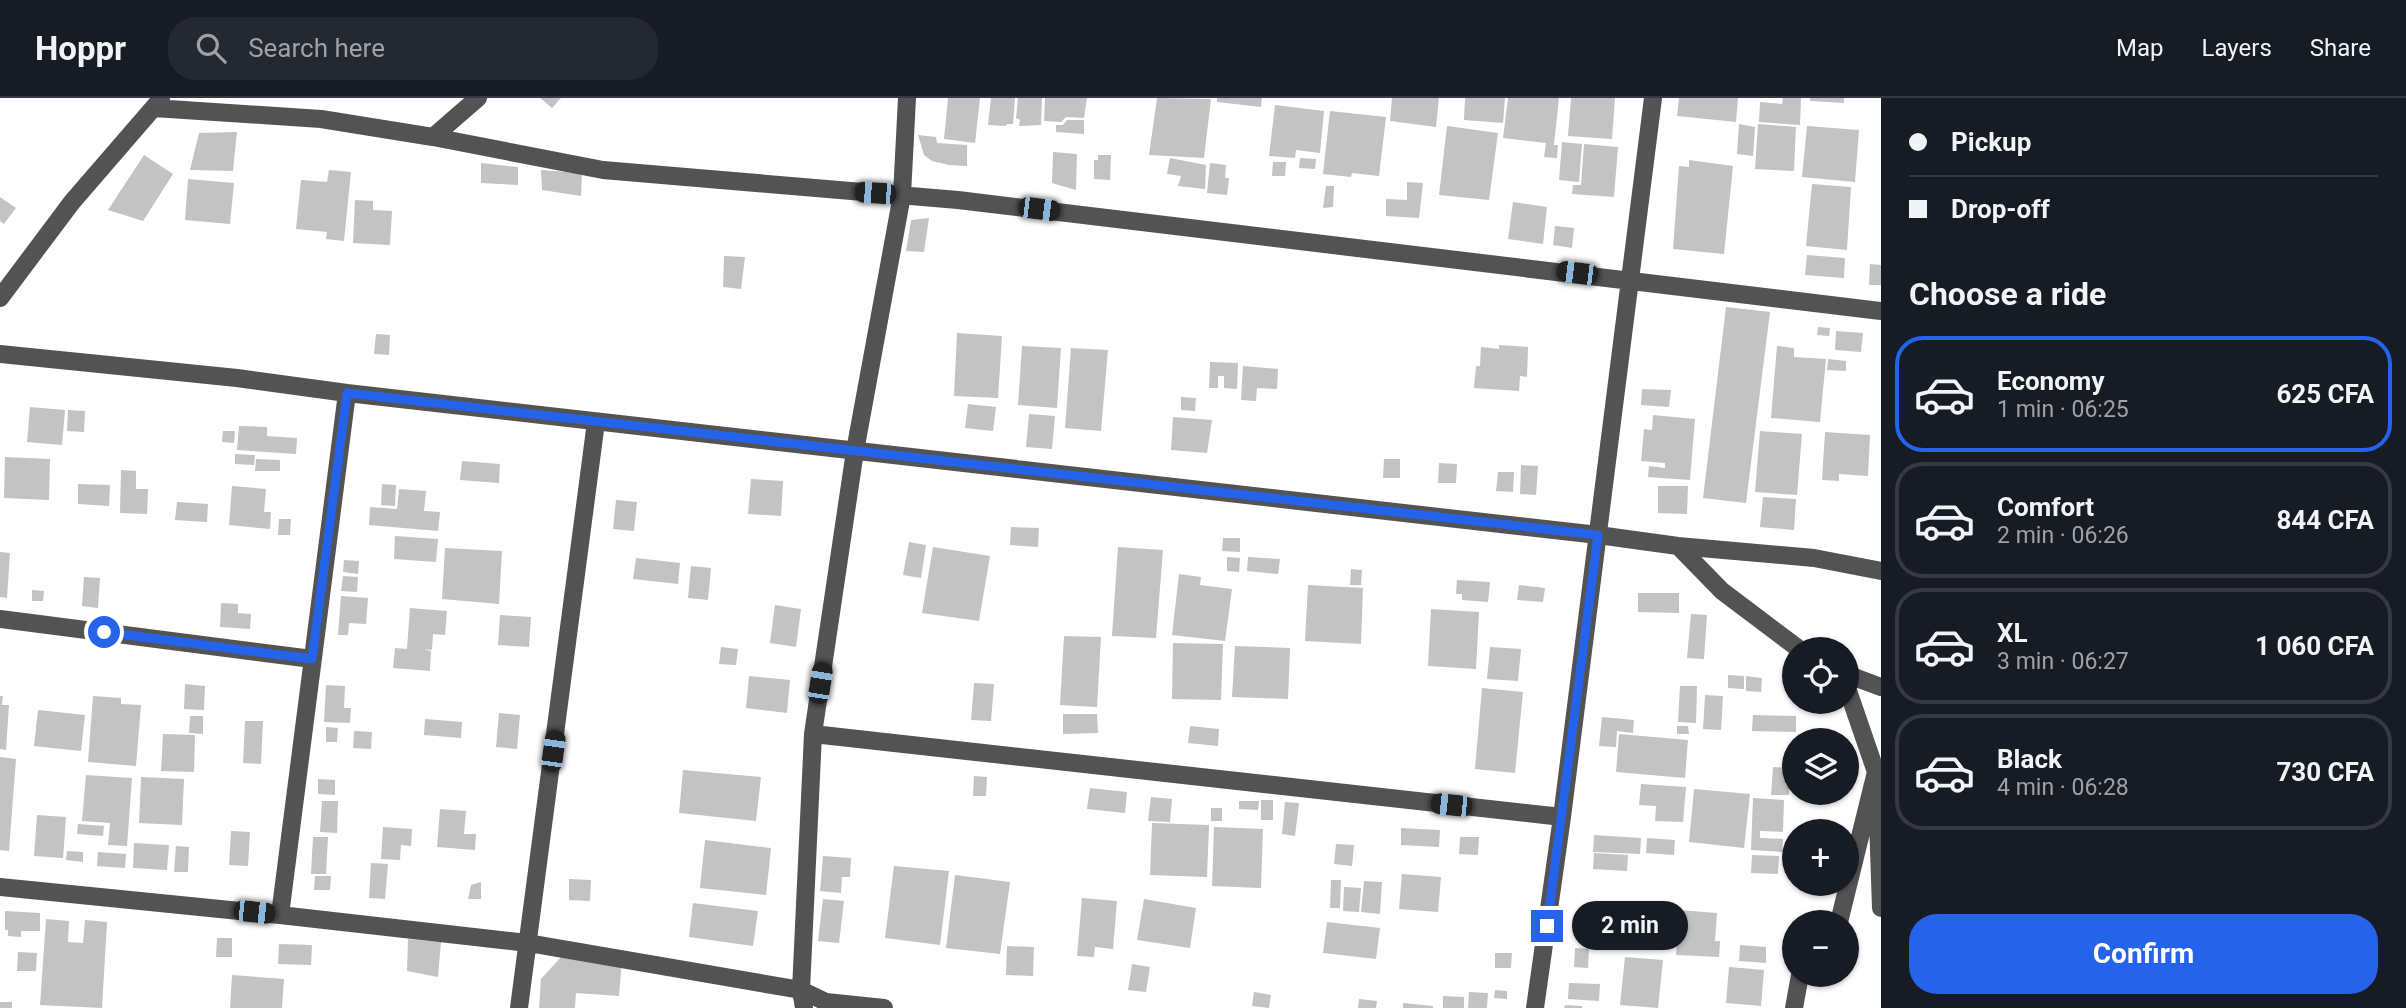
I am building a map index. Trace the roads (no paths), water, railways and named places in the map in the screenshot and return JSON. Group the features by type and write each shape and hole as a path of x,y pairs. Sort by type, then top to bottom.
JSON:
{"street":[{"path":"433,137 478,98"},
{"path":"804,1008 801,990 813,734 855,451 902,195 907,98"},
{"path":"1535,1008 1562,817 1653,98"},
{"path":"0,298 72,202 158,103 321,119 433,137 603,170 902,195 1631,279 1881,311"},
{"path":"0,354 237,378 596,422 1598,535 1678,547 1814,558 1881,571"},
{"path":"280,915 347,393"},
{"path":"519,1008 596,422"},
{"path":"1678,547 1722,591 1783,637"},
{"path":"0,619 312,659"},
{"path":"1859,679 1881,687"},
{"path":"1856,714 1876,772 1881,908"},
{"path":"813,734 1562,817"},
{"path":"1842,910 1876,772"},
{"path":"0,887 528,943 801,990 829,1005 884,1008"},
{"path":"1794,1008 1798,987"}]}
